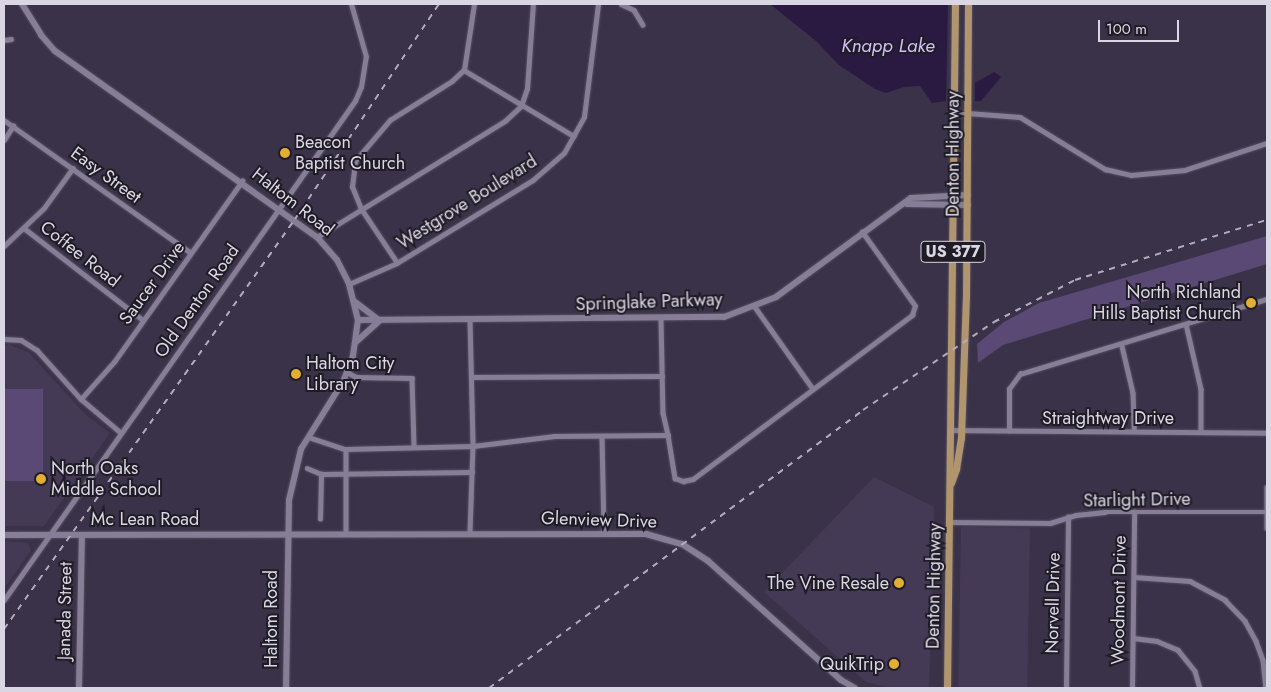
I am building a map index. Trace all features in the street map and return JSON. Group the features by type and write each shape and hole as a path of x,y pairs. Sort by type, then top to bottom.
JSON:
{"main road":[{"name":"Haltom Road","path":"22,4 41,35 56,51 242,180 317,236 337,260 349,284 358,320 356,341 348,372 308,436 292,476 287,532 286,688"},
{"name":"Denton Highway","path":"947,688 951,484 949,430 954,204 955,4"},
{"name":"Denton Highway","path":"951,484 956,469 961,431 968,205 968,4"},
{"name":"Springlake Parkway","path":"358,320 661,320 724,317 755,307 776,297 862,232 907,204 911,198 954,194 968,195"},
{"path":"907,204 968,205"},
{"path":"354,302 380,320 356,341"},
{"name":"Mc Lean Road","path":"4,535 287,532"},
{"name":"Glenview Drive","path":"287,532 604,532 646,534 682,544 708,561 841,680 855,688"},
{"name":"Janada Street","path":"79,688 82,534"}],"street":[{"name":"Old Denton Road","path":"4,600 120,432 280,208 361,87 365,44 352,4"},
{"path":"397,262 361,209 352,187 352,174 364,149 390,120 452,81 464,70 474,4"},
{"path":"317,236 505,121 521,106 527,89 533,4"},
{"name":"Westgrove Boulevard","path":"349,284 397,262 533,180 564,152 584,117 589,96 598,4"},
{"path":"621,4 634,10 643,25"},
{"path":"4,40 11,39"},
{"path":"464,70 521,106 574,136"},
{"path":"954,112 968,111 1020,117 1105,169 1131,175 1153,175 1185,170 1267,143"},
{"name":"Easy Street","path":"4,120 191,253"},
{"path":"4,140 13,126"},
{"path":"4,246 44,208 73,168"},
{"name":"Saucer Drive","path":"81,399 114,362 242,180"},
{"name":"Coffee Road","path":"24,228 143,320"},
{"path":"661,320 662,376 668,435 675,478 683,481 693,478 912,315 915,306 862,232"},
{"path":"1009,430 1009,389 1020,374 1122,346 1267,299"},
{"path":"755,307 812,389"},
{"path":"470,320 473,446 470,532"},
{"path":"1186,324 1201,389 1201,432"},
{"path":"4,339 21,340 37,350 81,399 120,432"},
{"path":"1122,346 1133,393 1134,431"},
{"path":"348,372 356,377 412,378 414,447"},
{"path":"471,377 662,376"},
{"name":"Straightway Drive","path":"949,430 1267,433"},
{"path":"308,436 346,449 473,446 554,436 668,435"},
{"path":"602,436 604,532"},
{"path":"346,449 346,532"},
{"path":"307,468 321,474 472,472"},
{"path":"320,520 321,474"},
{"path":"1267,488 1267,528"},
{"name":"Woodmont Drive","path":"1132,688 1134,512"},
{"name":"Starlight Drive","path":"950,522 1050,523 1088,513 1267,512"},
{"name":"Norvell Drive","path":"1066,688 1068,517"},
{"path":"1134,577 1190,581 1225,600 1245,621 1256,641 1263,660 1266,688"},
{"path":"1133,638 1157,641 1178,650 1196,672 1200,688"}],"shaded area":[{"path":"1267,236 1267,264 1003,345 978,363 977,344 1004,322 1039,303"},
{"name":"North Oaks Middle School","path":"8,344 28,352 87,416 110,433 44,526 4,526 4,346"},
{"path":"4,389 43,389 43,481 4,481"},
{"path":"874,477 934,507 929,688 890,688 866,682 764,592"},
{"path":"961,527 1030,528 1027,688 958,688"},
{"path":"4,541 28,543 31,550 4,589"}],"water":[{"name":"Knapp Lake","path":"770,4 948,4 946,101 932,103 920,86 904,87 886,93 875,89 839,65 816,41"},
{"name":"Knapp Lake","path":"994,72 1001,77 981,101 975,101 975,83"}],"railway":[{"path":"4,629 295,219 439,4"},
{"path":"489,688 863,410 994,322 1075,280 1267,220"}],"place":[{"name":"Beacon Baptist Church","path":"285,153"},
{"name":"North Richland Hills Baptist Church","path":"1251,303"},
{"name":"Haltom City Library","path":"296,374"},
{"name":"North Oaks Middle School","path":"41,479"},
{"name":"The Vine Resale","path":"899,583"},
{"name":"QuikTrip","path":"894,664"}]}
